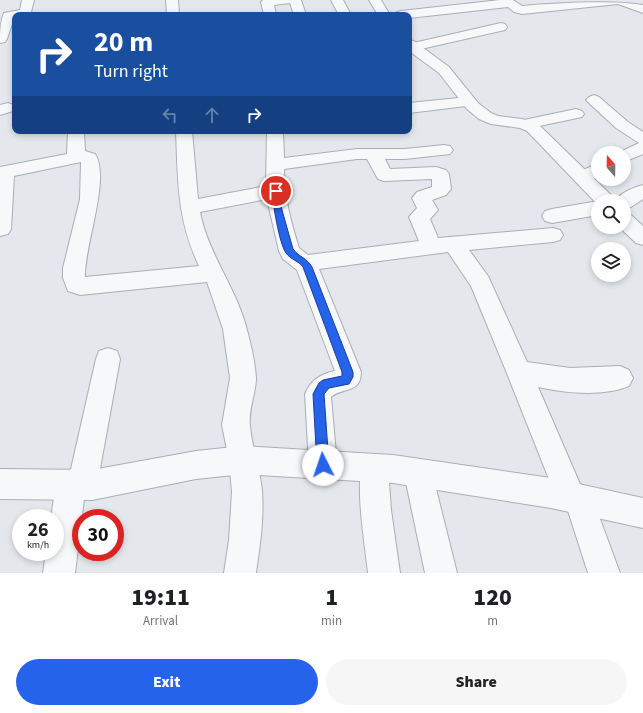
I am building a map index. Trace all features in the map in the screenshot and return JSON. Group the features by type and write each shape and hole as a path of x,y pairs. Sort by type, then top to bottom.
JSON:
{"street":[{"path":"25,12 28,0"},
{"path":"172,0 173,12"},
{"path":"269,12 267,2 286,0"},
{"path":"295,0 299,12"},
{"path":"337,0 343,12"},
{"path":"375,0 382,12"},
{"path":"412,13 469,4 508,2 522,10 619,0 643,9"},
{"path":"12,15 8,16 0,40 12,41"},
{"path":"412,46 500,27"},
{"path":"412,47 432,60 445,71 469,102 480,113 493,120 525,124 533,128 598,194"},
{"path":"594,100 622,125 643,139"},
{"path":"412,108 469,102"},
{"path":"525,124 576,114"},
{"path":"76,134 76,158"},
{"path":"184,134 187,189 192,221 202,250 213,273 235,329 243,378 236,425 243,460 247,492 240,573"},
{"path":"276,134 274,165 278,210 289,250 293,255 305,263 348,372 348,377 345,380 327,384 322,387 318,394 323,465"},
{"path":"631,153 643,147"},
{"path":"274,165 373,153 405,154 444,150"},
{"path":"373,153 384,175 436,172 440,174 442,189 438,192 424,195 421,198 428,210 419,217 442,246 480,282 575,498 604,573"},
{"path":"1,229 3,172 83,156 89,158 90,166 88,203 74,264 76,285 80,286 213,273"},
{"path":"581,177 591,173"},
{"path":"190,207 276,191"},
{"path":"631,198 643,191"},
{"path":"305,263 442,246 553,226 591,211"},
{"path":"631,227 643,238"},
{"path":"59,573 76,485 108,359"},
{"path":"520,371 543,377 571,381 593,381 620,378"},
{"path":"0,484 92,485 196,465 243,460 374,468 418,473 575,498 643,513"},
{"path":"374,468 376,510 384,573"},
{"path":"418,473 441,573"}],"route":[{"path":"276,191 278,210 290,253 305,263 307,267 348,372 348,377 345,380 327,384 322,387 318,394 323,465"}]}
